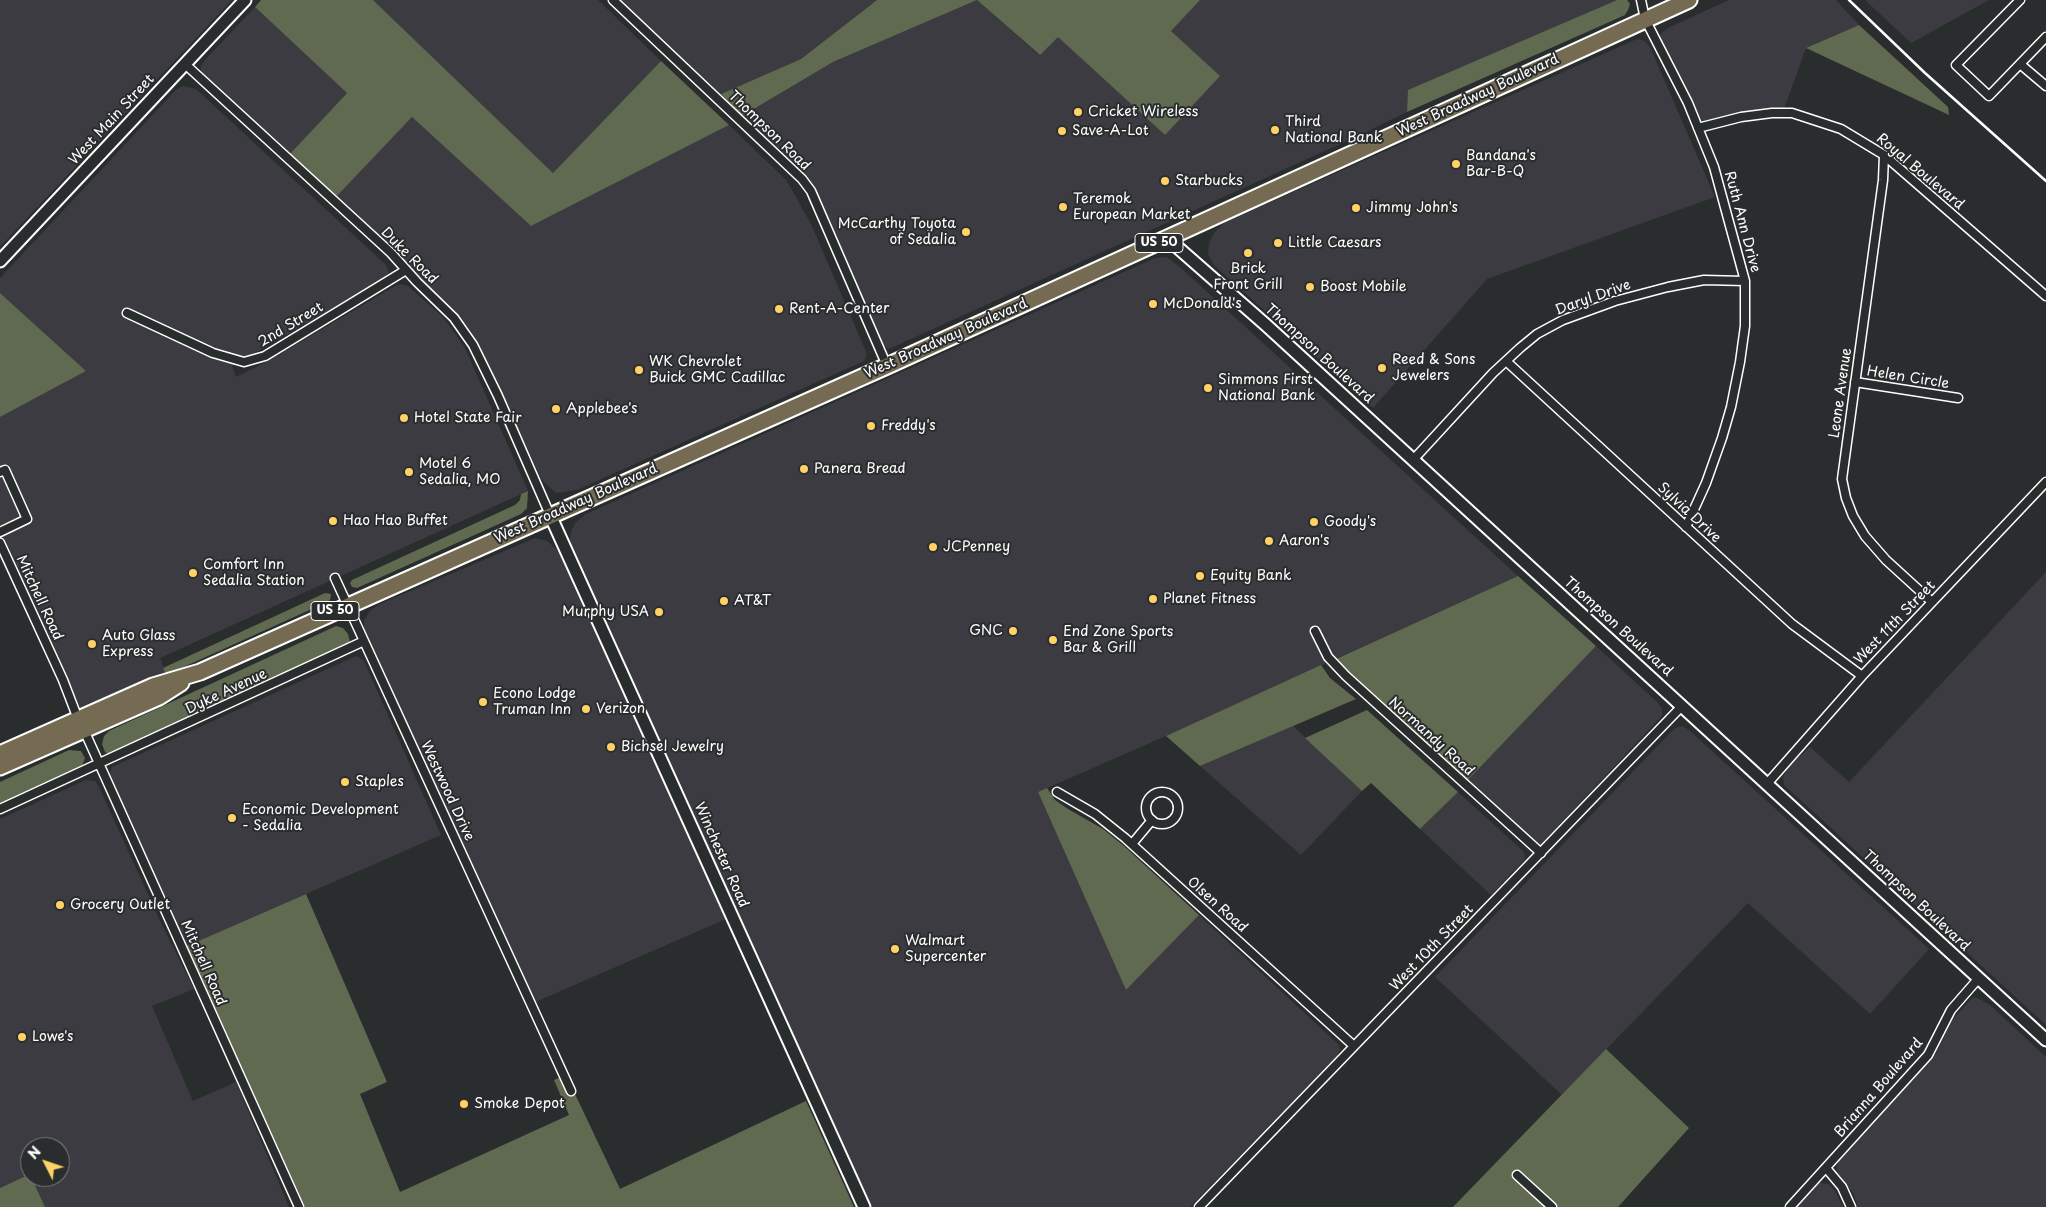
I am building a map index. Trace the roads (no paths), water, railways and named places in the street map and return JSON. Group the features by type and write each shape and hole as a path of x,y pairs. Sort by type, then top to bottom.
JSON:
{"highway":[{"name":"West Broadway Boulevard","path":"0,754 159,697 200,672 887,366 1689,0"},
{"name":"West Broadway Boulevard","path":"0,767 81,724"}],"main road":[{"name":"West Main Street","path":"0,261 245,0"},
{"name":"Thompson Boulevard","path":"1168,239 1266,325 2046,1040"},
{"name":"Winchester Road","path":"550,515 864,1207"}],"street":[{"name":"Thompson Road","path":"613,0 802,179 811,191 887,366"},
{"name":"Ruth Ann Drive","path":"1641,0 1646,20 1688,103 1714,167 1731,222 1745,281 1745,326 1731,408 1706,483 1686,527"},
{"path":"2020,0 1956,65 1989,96 2046,37"},
{"name":"Duke Road","path":"185,64 391,253 454,318 468,336 502,404 550,515"},
{"path":"2020,64 2046,86"},
{"name":"Royal Boulevard","path":"1698,128 1741,117 1772,113 1792,113 1841,129 1884,155 2046,296"},
{"name":"Leone Avenue","path":"1884,155 1883,180 1842,479 1846,498 1853,516 1880,554 1932,602"},
{"name":"2nd Street","path":"127,313 213,353 244,362 265,356 406,270"},
{"name":"Daryl Drive","path":"1412,460 1506,361 1536,334 1562,320 1615,301 1668,286 1704,280 1745,281"},
{"name":"Sylvia Drive","path":"1506,361 1792,624 1862,676"},
{"name":"Helen Circle","path":"1855,382 1958,398"},
{"path":"0,472 5,470 27,519 0,532"},
{"name":"West 11th Street","path":"1766,785 1862,676 2046,482"},
{"name":"Mitchell Road","path":"0,543 299,1207"},
{"name":"Westwood Drive","path":"335,578 572,1091"},
{"name":"Normandy Road","path":"1315,631 1328,657 1346,676 1541,853"},
{"name":"Dyke Avenue","path":"0,809 364,642"},
{"name":"West 10th Street","path":"1199,1207 1682,706"},
{"name":"Olsen Road","path":"1058,792 1095,814 1132,844 1354,1046"},
{"path":"1166,792 1174,797 1178,807 1175,817 1167,823 1152,820 1147,806 1151,796 1155,793 1166,792"},
{"path":"1132,844 1152,820"},
{"name":"Brianna Boulevard","path":"1790,1207 1928,1055 1951,1010 1978,979"},
{"path":"1826,1168 1842,1187 1851,1207"},
{"path":"1517,1175 1552,1207"}],"railway":[{"path":"1849,0 1925,73 2046,181"}],"place":[{"name":"Cricket Wireless","path":"1078,112"},
{"name":"Third National Bank","path":"1275,130"},
{"name":"Save-A-Lot","path":"1062,131"},
{"name":"Bandana's Bar-B-Q","path":"1456,164"},
{"name":"Starbucks","path":"1165,181"},
{"name":"Teremok European Market","path":"1063,207"},
{"name":"Jimmy John's","path":"1356,208"},
{"name":"McCarthy Toyota of Sedalia","path":"966,232"},
{"name":"Little Caesars","path":"1278,243"},
{"name":"Brick Front Grill","path":"1248,253"},
{"name":"Boost Mobile","path":"1310,287"},
{"name":"McDonald's","path":"1153,304"},
{"name":"Rent-A-Center","path":"779,309"},
{"name":"Reed & Sons Jewelers","path":"1382,368"},
{"name":"WK Chevrolet Buick GMC Cadillac","path":"639,370"},
{"name":"Simmons First National Bank","path":"1208,388"},
{"name":"Applebee's","path":"556,409"},
{"name":"Hotel State Fair","path":"404,418"},
{"name":"Freddy's","path":"871,426"},
{"name":"Panera Bread","path":"804,469"},
{"name":"Motel 6 Sedalia, MO","path":"409,472"},
{"name":"Hao Hao Buffet","path":"333,521"},
{"name":"Goody's","path":"1314,522"},
{"name":"Aaron's","path":"1269,541"},
{"name":"JCPenney","path":"933,547"},
{"name":"Comfort Inn Sedalia Station","path":"193,573"},
{"name":"Equity Bank","path":"1200,576"},
{"name":"Planet Fitness","path":"1153,599"},
{"name":"AT&T","path":"724,601"},
{"name":"Murphy USA","path":"659,612"},
{"name":"GNC","path":"1013,631"},
{"name":"End Zone Sports Bar & Grill","path":"1053,640"},
{"name":"Auto Glass Express","path":"92,644"},
{"name":"Econo Lodge Truman Inn","path":"483,702"},
{"name":"Verizon","path":"586,709"},
{"name":"Bichsel Jewelry","path":"611,747"},
{"name":"Staples","path":"345,782"},
{"name":"Economic Development - Sedalia","path":"232,818"},
{"name":"Grocery Outlet","path":"60,905"},
{"name":"Walmart Supercenter","path":"895,949"},
{"name":"Lowe's","path":"22,1037"},
{"name":"Smoke Depot","path":"464,1104"}]}
